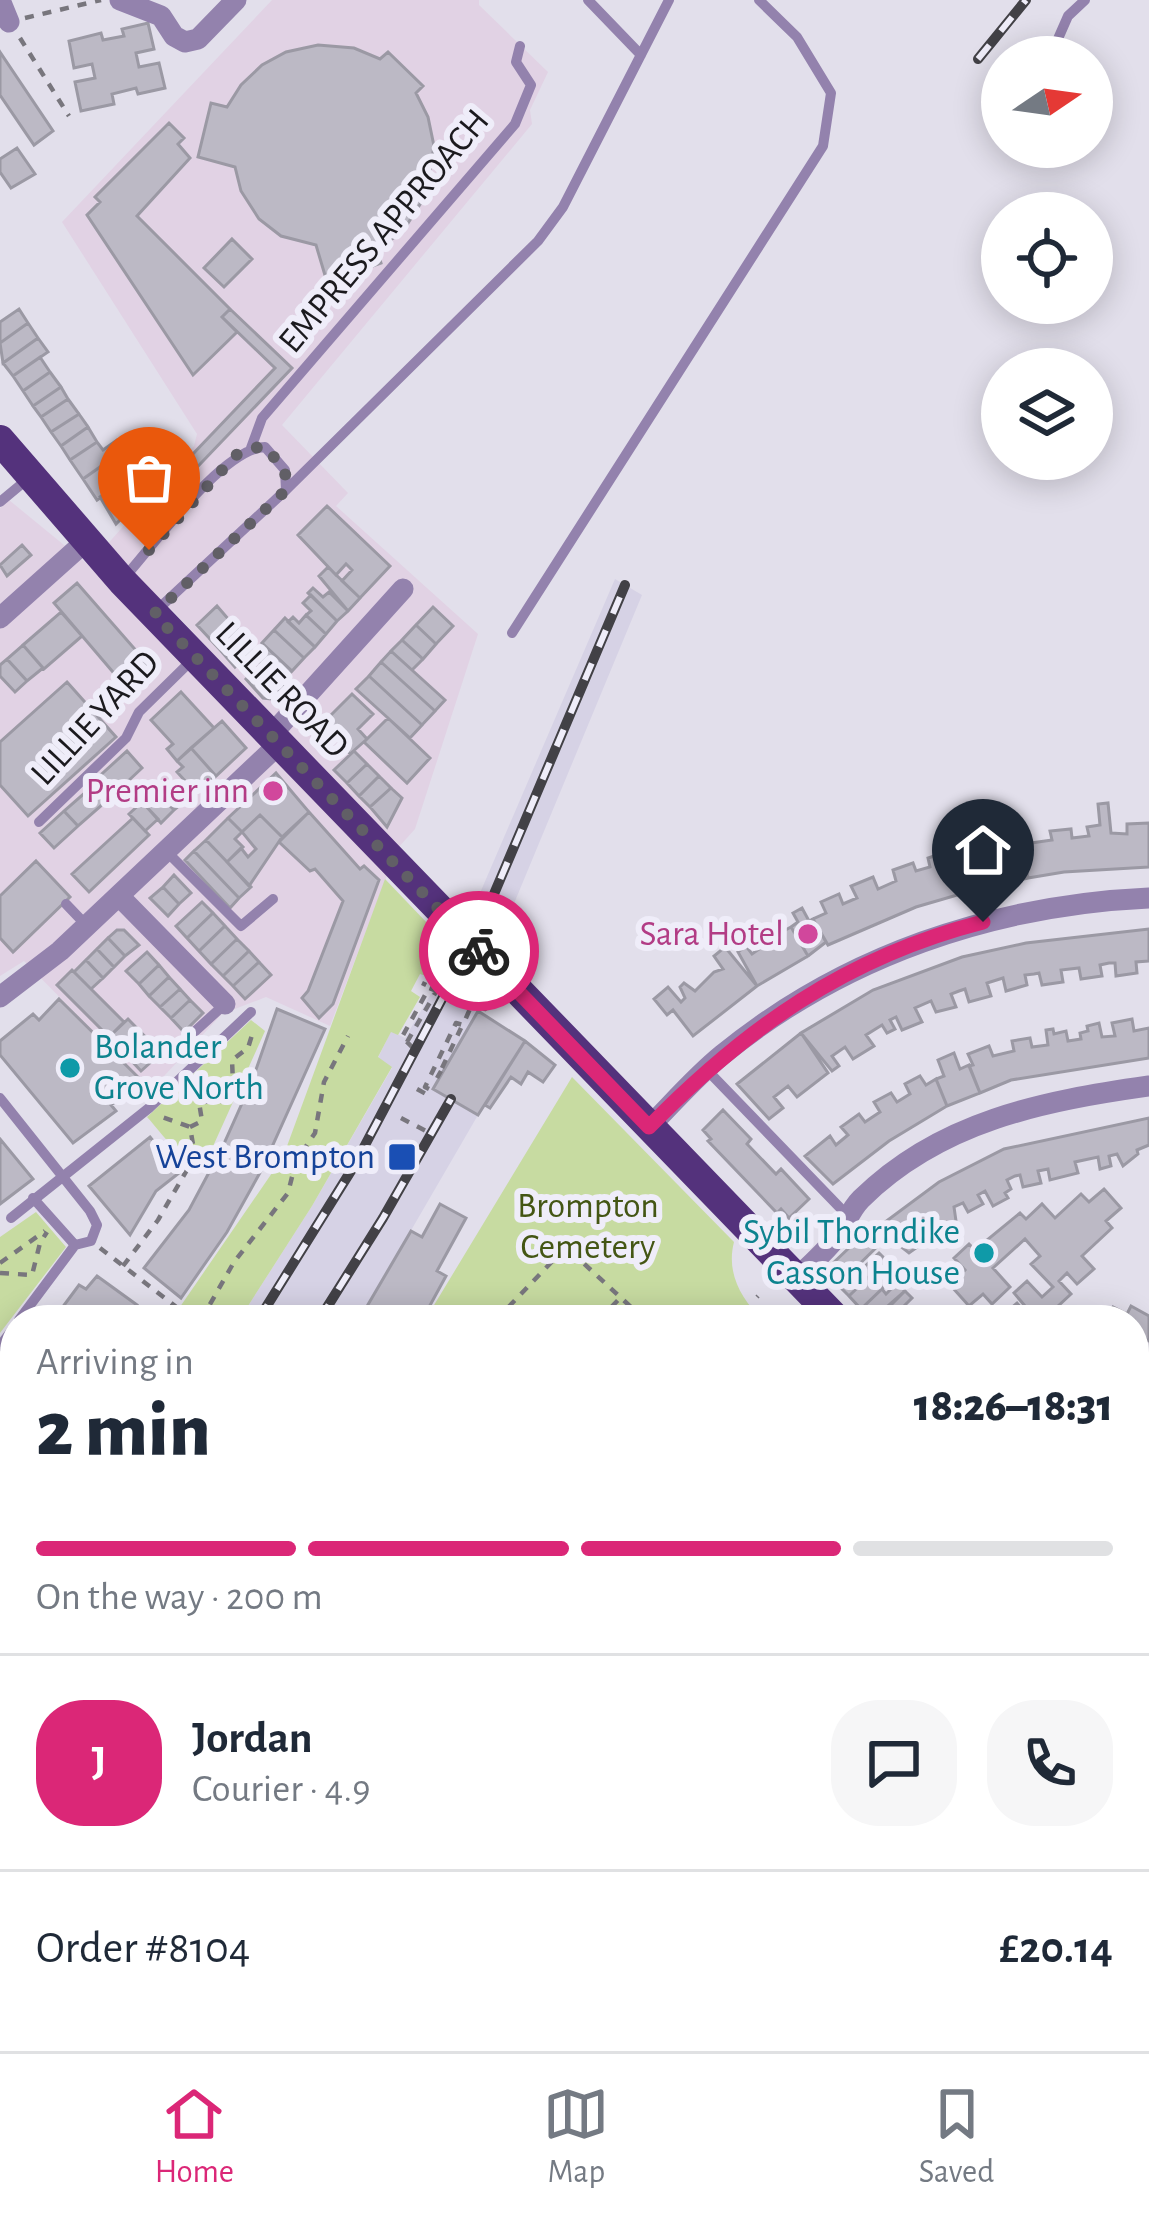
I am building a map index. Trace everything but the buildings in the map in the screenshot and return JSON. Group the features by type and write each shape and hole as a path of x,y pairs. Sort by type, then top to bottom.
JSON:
{"main road":[{"name":"LILLIE ROAD","path":"0,440 122,581 818,1305"}],"street":[{"path":"0,0 9,22"},
{"path":"120,0 161,16 174,36 185,42 198,39 236,0"},
{"path":"0,618 86,541"},
{"path":"0,997 87,926 166,850 276,738 403,589"},
{"path":"118,896 225,1004"},
{"path":"649,1127 706,1069 810,992 912,945 1006,916 1149,898"},
{"path":"797,1278 840,1233 847,1215 904,1164 962,1130 1044,1102 1149,1086"}],"lane":[{"path":"588,0 641,55"},
{"path":"154,614 538,242 563,207 669,0"},
{"path":"512,633 823,146 831,93 797,37 759,0"},
{"path":"1060,36 1069,16 1085,0"},
{"name":"EMPRESS APPROACH","path":"122,581 223,466 251,448 262,418 515,124 531,85 516,62 520,46"},
{"path":"251,448 265,447 285,470 286,490"},
{"path":"0,500 30,477"},
{"name":"LILLIE YARD","path":"39,821 126,738 139,712 195,656"},
{"path":"166,850 241,926 273,899"},
{"path":"66,904 87,926"},
{"path":"170,1054 225,1004"},
{"path":"11,1218 149,1108 247,1015"},
{"path":"706,1069 847,1215"},
{"path":"0,1098 97,1225 91,1240 75,1245 30,1305"},
{"path":"33,1198 75,1245"}],"path":[{"path":"69,116 9,22 101,0"},
{"path":"404,1040 449,956"},
{"path":"404,1040 437,990 422,982 485,1009 494,1000"},
{"path":"417,1089 426,1094 439,1075 453,1052 476,995 463,1025 456,1023 425,1087 429,1089"},
{"path":"149,1108 190,1127 202,1120 199,1102 227,1101 233,1083 232,1060 252,1042 247,1015"},
{"path":"206,1305 288,1193 296,1161 315,1133 324,1082 348,1036"},
{"path":"404,1040 413,1048"},
{"path":"401,1118 428,1132"},
{"path":"122,1266 158,1220 196,1156 190,1127"},
{"path":"0,1263 54,1223"},
{"path":"0,1273 32,1275 40,1244 54,1223"},
{"path":"91,1240 175,1305"},
{"path":"510,1305 566,1247 628,1305"},
{"path":"613,1305 620,1297"}],"shaded area":[{"path":"272,0 479,0 548,72 530,110 532,124 282,425 348,493 336,506 478,634 415,829 397,849 174,612 105,547 194,446 197,434 62,222"},
{"path":"9,500 86,563 388,873 330,1026 266,997 222,1014 151,1090 24,961 0,976 0,508"},
{"path":"615,579 642,595 498,942 471,914"},
{"path":"452,958 488,998 434,1089 478,1115 368,1305 249,1305 392,1068 378,1058 391,1031 405,1038"}],"green space":[{"path":"385,879 429,925 437,946 447,955 433,978 420,974 411,991 420,997 398,1035 391,1032 378,1057 392,1067 249,1305 181,1305 283,1157"},
{"path":"251,1020 265,1031 205,1164 196,1163 173,1147 147,1117"},
{"name":"Brompton Cemetery","path":"572,1077 734,1242 737,1285 750,1305 434,1305"},
{"path":"36,1212 66,1247 21,1305 0,1305 0,1237"}],"railway":[{"path":"978,59 1026,0"},
{"path":"267,1305 354,1166 480,927 625,585"},
{"path":"328,1305 451,1099"}],"way so far":[{"path":"149,550 236,455 265,447 285,470 286,490 154,614 479,951"}],"place":[{"name":"Premier inn","path":"273,791"},
{"name":"Sara Hotel","path":"808,934"},
{"name":"Bolander Grove North","path":"70,1068"},
{"name":"West Brompton","path":"402,1157"},
{"name":"Sybil Thorndike Casson House","path":"984,1253"}],"route":[{"path":"479,951 649,1127 706,1069 810,992 912,945 983,922"}]}
